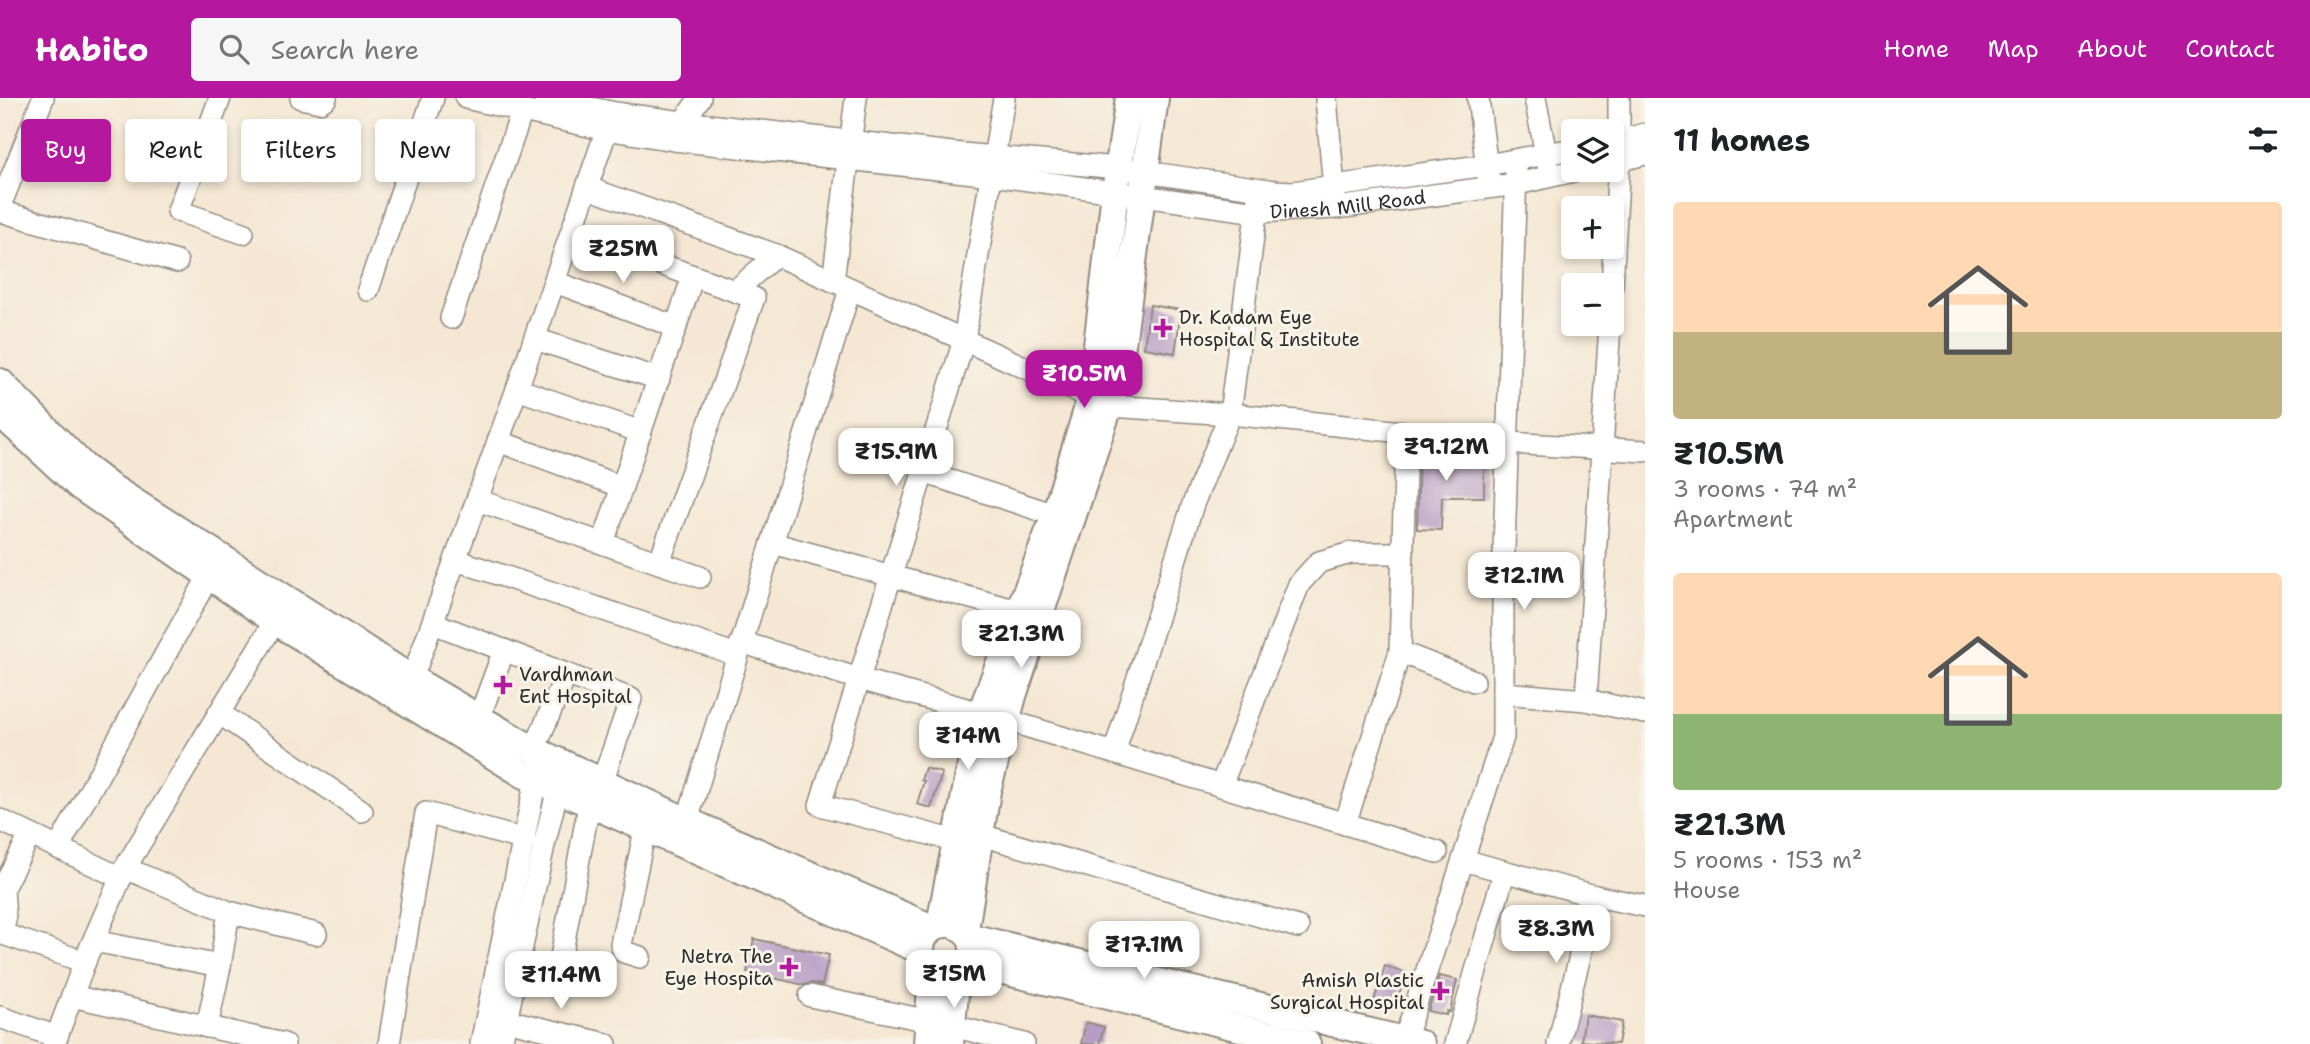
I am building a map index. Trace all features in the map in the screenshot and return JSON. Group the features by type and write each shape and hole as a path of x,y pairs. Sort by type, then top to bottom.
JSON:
{"main road":[{"path":"968,838 987,791 1101,401 1116,180 1129,98"},
{"path":"940,1034 948,947 968,838 981,713 1101,401 1117,382 1155,98"},
{"path":"0,382 83,466 215,565 275,621 546,786 595,794 687,821 948,947 1410,1043"},
{"path":"0,413 79,486 547,757 645,830 948,947 1307,1044"}],"street":[{"path":"43,98 8,163 0,209 177,262"},
{"path":"220,98 178,211 243,233"},
{"path":"302,98 320,102 326,98"},
{"path":"368,290 433,98"},
{"path":"544,98 615,113 848,150"},
{"path":"683,122 700,98"},
{"path":"687,821 772,543 842,285 848,150 856,98"},
{"path":"1004,98 964,340 820,805 968,838 1298,927"},
{"path":"1478,98 1489,187"},
{"path":"1535,98 1550,176"},
{"path":"1617,119 1619,98"},
{"path":"1331,99 1336,208"},
{"path":"479,100 607,129 737,148 848,150"},
{"path":"451,318 522,111"},
{"path":"412,679 535,339 607,129"},
{"path":"1624,147 1645,134"},
{"name":"Dinesh Mill Road","path":"848,150 1144,184 1293,192 1561,151"},
{"path":"1624,153 1645,155"},
{"path":"1410,1043 1463,860 1503,737 1503,582 1516,159"},
{"name":"Dinesh Mill Road","path":"1144,184 1257,212 1336,208 1517,184 1561,174"},
{"path":"1612,273 1614,182"},
{"path":"588,188 776,255 1101,401 1508,443 1645,451"},
{"path":"1114,753 1193,504 1230,414 1259,190"},
{"path":"572,232 754,298 659,563"},
{"path":"735,291 776,255"},
{"path":"603,544 693,276"},
{"path":"555,282 676,327"},
{"path":"1586,700 1608,336"},
{"path":"535,339 659,379"},
{"path":"517,389 640,432"},
{"path":"1345,824 1400,652 1406,433"},
{"path":"498,441 622,487"},
{"path":"923,472 1055,515"},
{"path":"477,500 701,577"},
{"path":"772,543 1018,611"},
{"path":"1221,786 1299,584 1320,562 1351,553 1403,553"},
{"path":"456,561 739,649 981,713"},
{"path":"58,848 215,565"},
{"path":"0,1017 56,1040 85,962 123,873 275,621"},
{"path":"433,623 631,699 595,794 561,957"},
{"path":"479,718 504,650"},
{"path":"1400,652 1474,681"},
{"path":"500,1044 546,786 547,757 566,674"},
{"path":"1503,693 1586,700 1645,713"},
{"path":"219,713 362,811"},
{"path":"1006,720 1437,852"},
{"path":"481,1044 524,840 546,786"},
{"path":"388,1044 426,813 524,840"},
{"path":"0,820 58,848 229,912 316,934"},
{"path":"640,957 624,952 621,944 645,830"},
{"path":"30,835 2,887 5,921 0,932 85,962"},
{"path":"1463,860 1504,873 1645,906"},
{"path":"1455,1044 1504,873"},
{"path":"1558,1044 1595,896"},
{"path":"207,1027 229,912"},
{"path":"94,941 220,966"},
{"path":"72,996 284,1044"},
{"path":"810,996 940,1034 1010,1042"},
{"path":"506,1020 606,1044"}],"building":[{"path":"1150,305 1181,310 1175,353 1144,348"},
{"path":"1419,451 1484,454 1484,497 1442,497 1441,530 1417,529"},
{"path":"925,768 942,773 931,808 917,804"},
{"path":"754,939 829,955 822,985 804,985 747,972"},
{"path":"1385,966 1406,973 1394,1010 1373,1004"},
{"path":"1439,976 1457,980 1450,1012 1447,1011 1446,1015 1428,1011"},
{"path":"1585,1015 1622,1022 1618,1044 1581,1041"},
{"path":"1086,1022 1104,1027 1099,1044 1081,1044"}],"place":[{"name":"Dr. Kadam Eye Hospital & Institute","path":"1163,328"},
{"name":"Vardhman Ent Hospital","path":"503,685"},
{"name":"Netra The Eye Hospita","path":"789,967"},
{"name":"Amish Plastic Surgical Hospital","path":"1440,991"}]}
